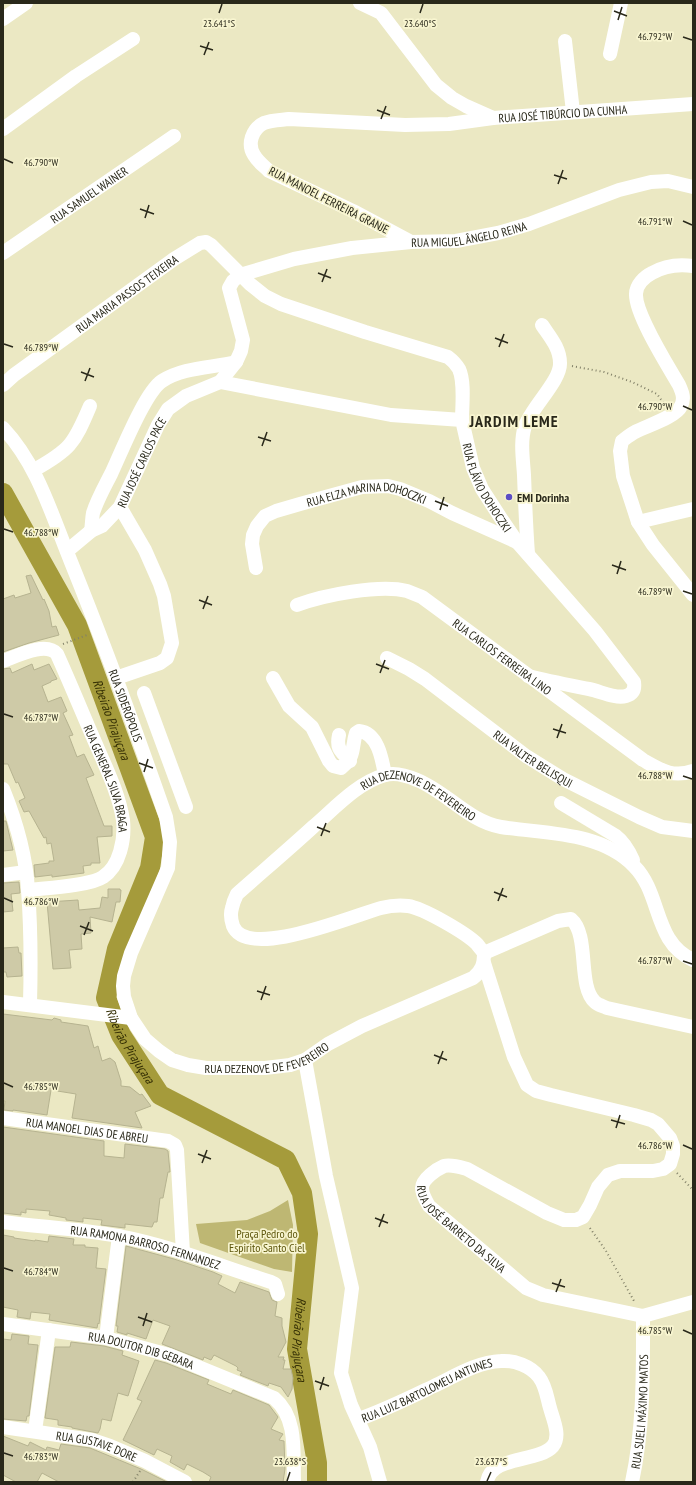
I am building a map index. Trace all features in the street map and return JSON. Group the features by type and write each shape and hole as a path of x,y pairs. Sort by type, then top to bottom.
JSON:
{"street":[{"path":"3,19 26,3"},
{"name":"RUA JOSÉ TIBÚRCIO DA CUNHA","path":"360,3 378,8 436,85 452,98 493,118 693,104"},
{"path":"610,54 621,3"},
{"path":"3,128 76,76 133,39"},
{"path":"565,41 573,112"},
{"name":"RUA MANOEL FERREIRA GRANJE","path":"411,242 353,211 269,171 253,154 250,143 254,132 263,123 289,119 405,125 449,124 493,118"},
{"name":"RUA SAMUEL WAINER","path":"3,253 174,136"},
{"name":"RUA MIGUEL ÂNGELO REINA","path":"240,275 294,259 352,248 411,242 456,241 498,233 529,224 619,190 651,182 668,181 693,187"},
{"name":"RUA MARIA PASSOS TEIXEIRA","path":"3,384 20,370 174,259 203,242 206,242 214,248 240,275"},
{"path":"693,266 660,268 649,275 638,286 636,293 637,301 643,320 683,394 681,406 672,414 634,432 622,441 620,456 623,476 638,522 654,546 693,595"},
{"path":"220,382 391,415 462,420 462,392 459,369 448,357 280,304 265,296 240,275"},
{"name":"RUA JOSÉ CARLOS PACE","path":"67,551 91,531 102,526 120,506 158,425 168,409 186,396 220,382 236,362 241,351 243,340 229,288 233,281 240,275"},
{"path":"528,554 524,434 533,410 554,381 559,372 560,364 560,355 556,346 542,326"},
{"path":"91,531 93,512 133,428 155,388 161,382 170,377 186,371 236,362"},
{"path":"34,470 60,455 73,442 90,406"},
{"name":"RUA FLÁVIO DOHOCZKI","path":"462,420 473,468 482,489 517,542 595,631 634,682 635,686 632,693 627,696 620,697 528,676"},
{"name":"RUA SIDERÓPOLIS","path":"3,428 16,442 34,470 98,630 166,817 170,842 168,868 131,953 124,976 124,997 131,1018"},
{"name":"RUA ELZA MARINA DOHOCZKI","path":"256,568 252,544 253,535 256,526 266,516 276,511 362,487 388,486 400,489 517,542"},
{"path":"116,678 160,663 167,658 172,643 164,596 160,584 145,550 120,506"},
{"path":"638,522 693,510"},
{"name":"RUA CARLOS FERREIRA LINO","path":"297,605 320,598 355,591 406,591 422,597 643,760 673,774 684,774 693,771"},
{"name":"RUA GENERAL SILVA BRAGA","path":"3,660 42,648 52,649 57,654 115,789 123,822 122,842 116,862 110,871 97,880 28,890"},
{"name":"RUA VALTER BELISQUI","path":"387,658 425,679 526,756 563,779 638,817 662,827 693,832"},
{"path":"273,678 289,706 312,727 326,756 333,766 341,768 350,761 356,733 359,731 365,731 379,748 385,775"},
{"path":"144,693 172,751 186,807"},
{"path":"339,735 337,743 339,749 350,761"},
{"path":"146,761 172,751"},
{"name":"RUA DEZENOVE DE FEVEREIRO","path":"131,1018 145,1039 159,1051 172,1060 188,1065 206,1068 265,1068 290,1065 305,1060 328,1044 362,1026 473,978 478,974 484,958 476,943 426,913 409,906 382,908 300,934 266,939 244,936 237,932 230,918 231,908 237,894 354,791 385,775 393,774 404,775 417,779 477,819 490,825 546,832 591,840 617,851 635,866 647,885 656,905 663,929 673,946 693,960"},
{"path":"3,789 22,847 26,872 31,946 30,1004"},
{"path":"561,803 622,841 635,866"},
{"path":"3,875 26,872"},
{"path":"583,1217 598,1187 608,1175 620,1171 654,1171 663,1169 670,1164 673,1154 673,1146 670,1138 658,1124 634,1115 536,1091 527,1085 514,1058 484,958 558,922 571,919 578,928 589,992 596,1004 607,1008 693,1027"},
{"path":"3,1002 30,1004 131,1018"},
{"name":"RUA LUIZ BARTOLOMEU ANTUNES","path":"305,1060 326,1176 352,1288 341,1373 349,1400 359,1419 389,1408 465,1370 502,1360 524,1365 539,1377 544,1386 555,1428 556,1439 554,1444 546,1451 502,1465 492,1470 487,1482"},
{"name":"RUA MANOEL DIAS DE ABREU","path":"3,1118 171,1142 175,1145 177,1150 183,1253"},
{"name":"RUA JOSÉ BARRETO DA SILVA","path":"583,1217 576,1220 564,1220 547,1213 466,1169 455,1166 444,1166 432,1174 424,1182 422,1188 429,1206 526,1288 543,1295 643,1316 693,1302"},
{"name":"RUA RAMONA BARROSO FERNANDEZ","path":"3,1222 119,1236 183,1253 271,1282 275,1284 278,1294"},
{"path":"106,1338 119,1236"},
{"name":"RUA SUELI MÁXIMO MATOS","path":"632,1482 638,1453 642,1415 643,1316"},
{"name":"RUA DOUTOR DIB GEBARA","path":"3,1324 106,1338 169,1355 274,1398 286,1411 290,1419 294,1482"},
{"path":"36,1431 48,1330"},
{"path":"359,1419 370,1447 380,1482"},
{"name":"RUA GUSTAVE DORE","path":"3,1427 92,1440 139,1458 185,1482"}],"path":[{"path":"560,364 604,372 632,382 656,394 672,414"},
{"path":"68,642 87,635"},
{"path":"670,1164 693,1190"},
{"path":"583,1217 606,1250 643,1316"}],"green space":[{"name":"Praça Pedro do Espirito Santo Ciel","path":"288,1200 293,1225 292,1272 274,1269 200,1243 196,1224 247,1220 270,1211"}],"building":[{"path":"31,575 49,611 52,627 56,626 59,635 3,652 3,599 14,595 15,598 31,593 26,576"},
{"path":"32,664 34,670 49,664 57,679 42,686 48,702 61,697 67,711 63,713 73,735 69,736 77,757 84,754 94,775 86,778 104,826 112,826 112,836 97,837 100,863 91,863 91,865 83,866 84,873 52,877 52,875 35,877 34,865 54,861 51,843 47,844 46,837 44,838 29,811 24,812 19,801 25,798 18,782 16,783 8,764 4,764 3,761 3,669 10,668 12,673"},
{"path":"3,821 6,821 13,850 3,851"},
{"path":"19,882 20,893 11,894 13,911 3,912 3,883"},
{"path":"108,889 121,890 120,902 116,902 112,922 90,917 91,933 81,934 82,949 69,950 71,968 53,969 47,902 78,900 79,910 100,908 102,897 108,898"},
{"path":"18,947 19,953 21,953 22,976 7,977 6,972 3,972 3,948"},
{"path":"3,1014 52,1020 54,1018 61,1020 61,1022 88,1026 94,1048 98,1046 102,1061 110,1058 115,1062 121,1081 121,1086 130,1087 140,1095 142,1094 151,1106 135,1112 142,1128 72,1118 76,1094 51,1090 47,1115 4,1110"},
{"path":"3,1127 104,1141 104,1156 124,1158 125,1144 165,1149 168,1151 170,1172 168,1172 163,1198 160,1198 157,1222 154,1222 152,1227 125,1224 125,1228 101,1225 102,1220 83,1218 83,1222 66,1220 66,1218 49,1215 50,1211 26,1209 26,1213 21,1212 21,1215 3,1213"},
{"path":"3,1235 14,1238 48,1242 49,1236 74,1239 73,1245 85,1245 85,1247 98,1248 96,1268 106,1269 99,1324 98,1323 97,1328 49,1320 50,1314 31,1312 30,1319 17,1317 18,1310 3,1307"},
{"path":"126,1246 174,1259 213,1272 222,1276 218,1284 235,1293 240,1282 269,1292 272,1300 277,1302 275,1316 282,1318 282,1326 286,1342 278,1357 284,1357 283,1360 285,1360 283,1369 291,1369 293,1378 292,1389 288,1397 281,1387 269,1383 268,1386 240,1375 242,1372 237,1370 238,1368 236,1366 214,1355 211,1360 204,1357 203,1360 162,1344 170,1326 153,1320 146,1339 127,1333 127,1335 117,1332 118,1326 116,1326"},
{"path":"12,1334 29,1336 28,1344 38,1345 29,1416 27,1416 26,1421 3,1419 3,1339 11,1340"},
{"path":"71,1342 104,1346 123,1351 122,1355 139,1361 128,1396 118,1393 111,1421 102,1419 98,1433 58,1425 58,1420 45,1418 55,1347 70,1347"},
{"path":"155,1360 209,1380 207,1384 231,1394 233,1390 269,1405 278,1417 271,1429 283,1434 279,1440 284,1441 285,1469 283,1482 209,1482 211,1477 203,1472 187,1464 184,1470 170,1462 172,1456 157,1449 154,1455 123,1440 142,1401 137,1399"},
{"path":"3,1436 28,1446 30,1442 46,1450 47,1447 59,1450 61,1444 90,1448 141,1469 167,1482 59,1482 42,1473 37,1482 16,1482 3,1475"}],"waterway":[{"name":"Ribeirão Pirajuçara","path":"3,493 77,625 155,837 150,868 117,949 106,998 121,1035 160,1095 286,1160 302,1193 308,1234 297,1349 317,1463 317,1482"}],"place":[{"name":"EMI Dorinha","path":"509,497"}],"district":[{"name":"JARDIM LEME","path":"514,421"}]}
